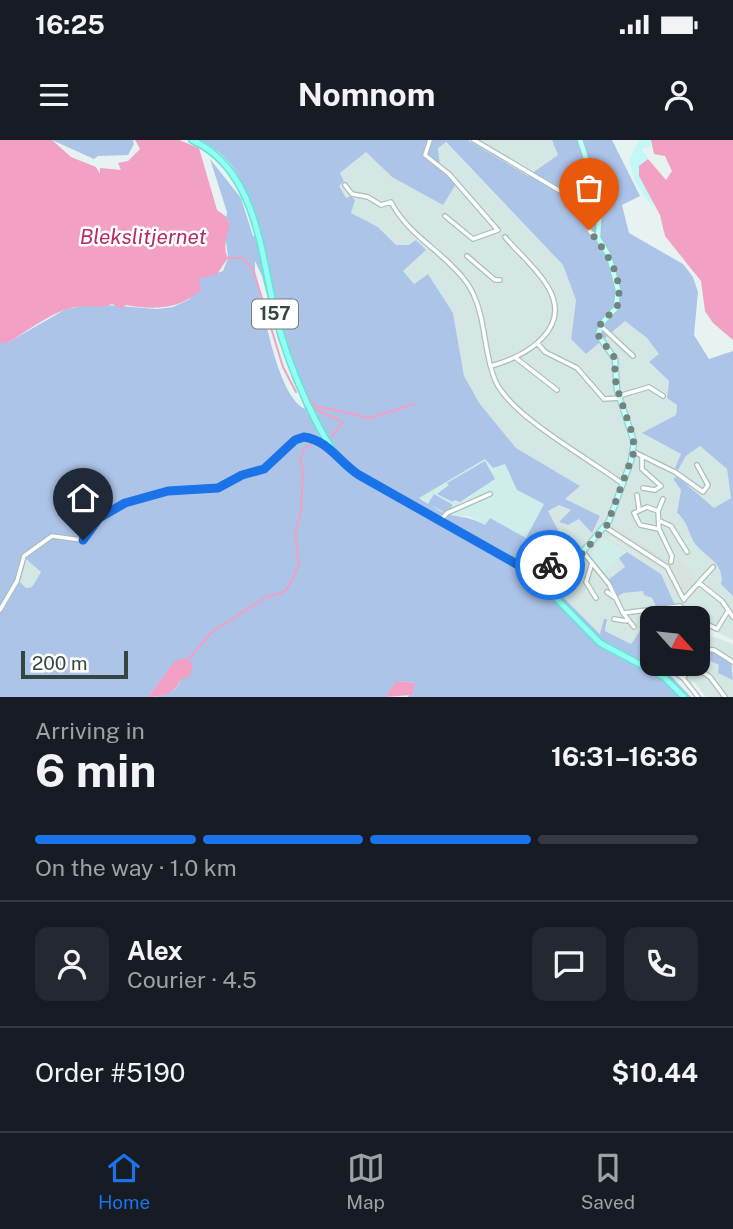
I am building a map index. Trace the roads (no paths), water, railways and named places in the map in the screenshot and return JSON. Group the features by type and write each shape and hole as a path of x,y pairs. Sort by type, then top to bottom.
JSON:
{"main road":[{"name":"157","path":"192,140 222,160 244,192 286,351 303,398 329,447 348,468 523,568 600,643 664,677 684,697"},
{"path":"523,568 540,562 566,568 583,552 605,527 634,452 633,436 619,397 615,359 599,338 600,325 616,309 619,294 609,256 597,236 600,201 580,140"},
{"path":"536,578 535,570 541,565"},
{"path":"523,568 549,565"}],"street":[{"path":"430,140 425,155 456,181 497,229 473,239 445,216"},
{"path":"474,140 577,201 585,212 590,232 597,236"},
{"path":"345,185 352,194 369,197 381,205 391,202 411,232 464,279 478,307 491,366 499,387 523,412 623,484"},
{"path":"491,366 516,358 538,344 553,318 551,293 505,237"},
{"path":"467,256 496,281 500,280"},
{"path":"600,325 633,356"},
{"path":"538,344 545,352 577,368 604,399 649,387 663,396"},
{"path":"516,358 557,390"},
{"path":"0,610 17,581 24,556 52,536 81,540 104,514 139,497 181,489 218,488 242,475 264,469 300,437 310,438 329,447"},
{"path":"634,452 676,472 703,492 708,486 696,466"},
{"path":"642,456 641,467 665,491"},
{"path":"643,488 660,488"},
{"path":"441,520 447,513 490,494"},
{"path":"637,495 639,509"},
{"path":"663,499 658,511 659,529 672,556 671,562"},
{"path":"658,511 650,507 639,509 634,514 639,525 659,529"},
{"path":"660,521 671,526 687,552"},
{"path":"605,527 667,567 684,600"},
{"path":"583,552 616,598 626,621"},
{"path":"592,563 586,582 596,598"},
{"path":"680,606 713,567"},
{"path":"699,583 722,601 733,617"},
{"path":"607,592 616,598"},
{"path":"623,613 640,611"},
{"path":"710,626 717,629 728,611"},
{"path":"614,619 626,621 634,627"},
{"path":"710,650 733,662"},
{"path":"680,676 698,697"},
{"path":"708,676 725,697"}],"water":[{"name":"Blekslitjernet","path":"0,140 52,140 71,157 96,167 100,174 100,168 121,170 118,163 128,161 140,149 135,140 179,140 199,148 217,210 228,218 226,220 230,223 225,245 228,258 217,274 199,279 201,290 175,305 146,308 126,305 121,309 112,304 73,308 51,316 7,343 0,343"},
{"path":"651,140 733,140 733,340 713,323 705,311 701,281 665,236 660,215 639,176 639,166 648,159 666,180 672,171 665,156 654,154"},
{"path":"184,658 193,664 190,676 180,680 175,689 167,694 148,697 175,661"},
{"path":"397,681 415,683 412,695 385,697"}],"waterway":[{"path":"227,258 243,258 253,269 283,367 296,392"},
{"path":"307,395 317,410 343,422 331,437"},
{"path":"316,406 370,418 414,404"},
{"path":"188,660 212,632 266,597 287,589 299,565 295,534 301,510 303,472 300,459 304,449 313,442"}]}
